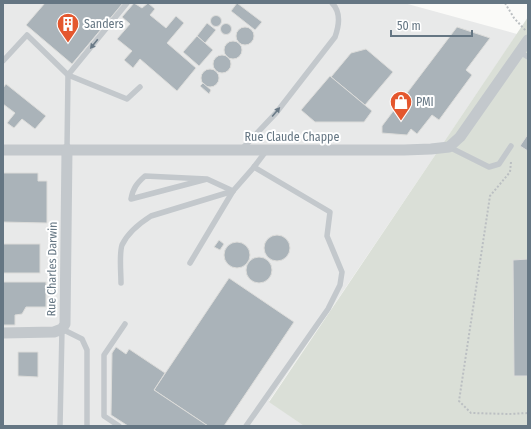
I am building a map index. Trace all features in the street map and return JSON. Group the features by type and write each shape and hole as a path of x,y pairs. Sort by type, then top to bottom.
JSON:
{"street":[{"path":"449,147 460,137 524,54 528,40"},
{"name":"Rue Claude Chappe","path":"3,150 67,149 266,151 404,150 449,147"},
{"name":"Rue Charles Darwin","path":"3,333 46,333 62,329 65,318 67,149"}],"lane":[{"path":"67,149 68,75 127,3"},
{"path":"240,151 276,113 335,37 339,27 336,7 332,3"},
{"path":"3,61 27,36 68,75 128,100 140,87"},
{"path":"449,147 490,167 499,164 511,146"},
{"path":"190,263 233,191 266,151"},
{"path":"246,426 328,309 342,278 342,272 327,236 330,212 254,167"},
{"path":"207,178 201,181 131,199 134,188 145,176 207,178 233,191"},
{"path":"121,283 120,264 122,245 139,223 151,216 233,191"},
{"path":"119,426 104,416 104,355 125,324"},
{"path":"60,426 62,329 82,339 87,350 87,426"}],"path":[{"path":"506,3 514,18 528,33"},
{"path":"505,155 511,162 510,172 490,196 459,401 471,413 528,413"}],"shaded area":[{"path":"3,3 404,3 517,34 269,401 304,426 3,426"},
{"path":"528,17 528,426 304,426 269,402"}],"building":[{"name":"Sanders","path":"45,3 123,3 72,64 26,25"},
{"path":"134,3 142,8 148,3 155,9 150,15 166,28 176,16 184,23 167,43 196,68 177,91 140,59 133,68 124,60 132,51 117,39 130,24 122,17"},
{"path":"237,3 262,22 255,30 231,11"},
{"path":"216,15 220,17 222,21 220,25 216,27 212,25 210,21 212,17"},
{"path":"207,23 216,30 205,43 197,36"},
{"path":"226,23 230,25 232,29 230,33 226,35 222,33 220,29 222,25"},
{"path":"245,27 251,30 254,36 251,42 245,45 239,42 236,36 239,30"},
{"path":"457,27 490,38 466,70 472,75 439,120 432,115 417,134 411,129 407,135 382,133 382,126"},
{"path":"197,36 213,50 199,66 183,52"},
{"path":"233,41 239,44 242,50 239,56 233,59 227,56 224,50 227,44"},
{"path":"366,49 393,72 365,105 331,77 351,53"},
{"path":"222,55 228,58 231,64 228,70 222,73 216,70 213,64 216,58"},
{"path":"210,69 216,72 219,78 216,84 210,87 204,84 201,78 204,72"},
{"path":"330,76 372,111 364,122 315,122 301,110"},
{"path":"203,83 211,90 209,94 200,86"},
{"path":"6,84 46,116 35,129 22,119 14,128 7,123 15,113 3,104 3,88"},
{"path":"528,134 528,151 520,146"},
{"path":"3,173 38,173 38,181 47,181 47,223 3,222"},
{"path":"277,235 286,239 290,248 286,257 277,261 268,257 264,248 268,239"},
{"path":"219,240 224,244 220,250 214,247"},
{"path":"237,242 246,246 250,255 246,264 237,268 228,264 224,255 228,246"},
{"path":"3,244 40,244 40,273 3,273"},
{"path":"259,257 268,261 272,270 268,279 259,283 250,279 246,270 250,261"},
{"path":"528,259 528,376 514,376 513,260"},
{"path":"229,278 294,322 224,426 208,426 154,390"},
{"path":"3,282 46,282 46,307 26,307 22,314 15,315 15,325 3,325"},
{"path":"116,347 126,354 129,349 165,373 154,390 208,426 128,426 111,415 112,353"},
{"path":"18,352 38,352 38,377 18,376"}],"place":[{"name":"Sanders","path":"68,44"},
{"name":"PMI","path":"401,122"}]}
